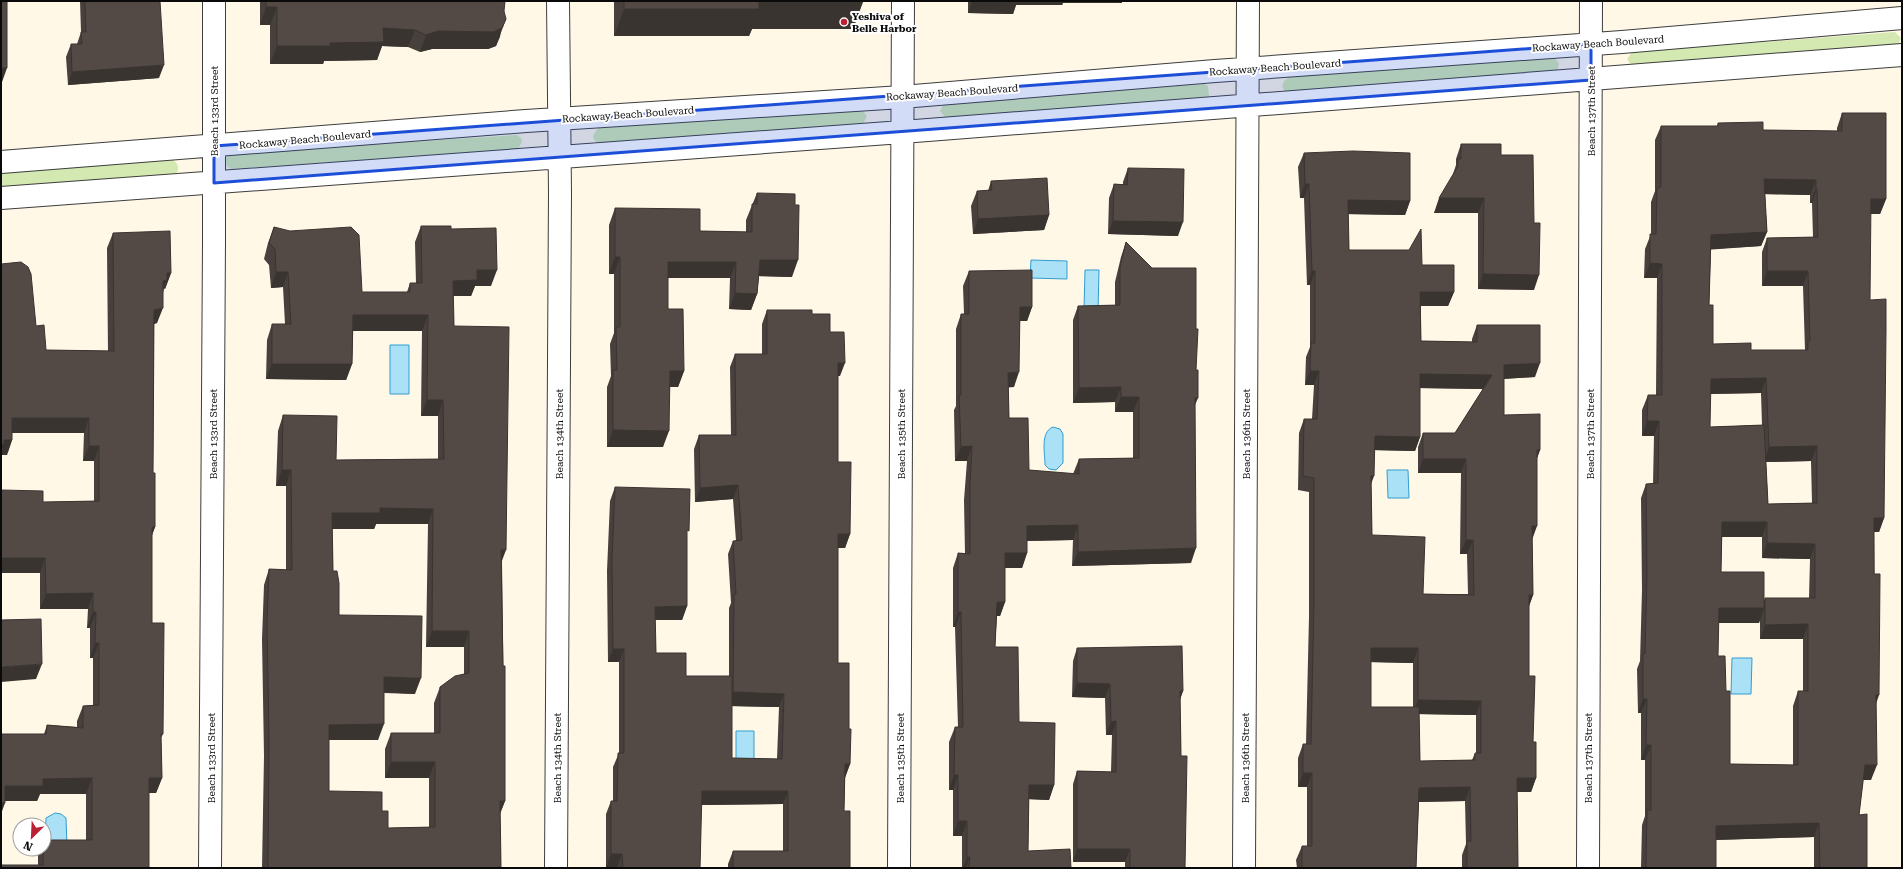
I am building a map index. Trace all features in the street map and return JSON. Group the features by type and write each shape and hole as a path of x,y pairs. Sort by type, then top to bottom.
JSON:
{"street":[{"name":"Beach 133rd Street","path":"210,868 214,1"},
{"name":"Beach 134th Street","path":"556,868 560,156 558,1"},
{"name":"Beach 135th Street","path":"899,868 902,1"},
{"name":"Beach 136th Street","path":"1244,868 1248,1"},
{"name":"Beach 137th Street","path":"1588,868 1592,80 1591,1"},
{"name":"Rockaway Beach Boulevard","path":"1,162 559,119 902,97 1591,44 1902,18"},
{"path":"1,198 902,132 1902,55"}],"highlighted area":[{"path":"1591,44 1591,80 214,183 214,146"}],"green space":[{"path":"1895,32 1901,38 1897,47 1632,66 1627,59 1632,52"},
{"path":"1554,57 1559,63 1558,69 1555,73 1289,93 1284,90 1282,86 1284,81 1289,77"},
{"path":"1204,84 1208,86 1209,96 1206,99 945,117 940,111 944,103"},
{"path":"862,110 867,116 863,124 598,143 594,140 593,136 598,128"},
{"path":"517,135 521,138 522,142 518,149 232,169 227,167 226,162 226,157 230,153"},
{"path":"173,160 177,164 178,168 175,176 1,189 1,172"}],"water":[{"path":"1031,260 1067,261 1067,279 1030,278"},
{"path":"1085,270 1099,270 1098,311 1084,310"},
{"path":"390,345 409,345 409,394 390,394"},
{"path":"1053,427 1060,429 1063,434 1063,463 1056,470 1049,469 1045,465 1044,443 1046,433"},
{"path":"1387,470 1408,470 1409,498 1388,498"},
{"path":"1732,658 1752,658 1751,694 1731,694"},
{"path":"736,731 754,731 754,763 736,763"},
{"path":"55,813 61,814 66,818 67,846 52,845 52,817 48,817"}],"building":[{"path":"1,1 7,2 7,68 1,68"},
{"path":"85,1 160,1 164,65 72,72 71,44 82,44 81,32 86,32"},
{"path":"266,1 505,1 504,11 506,19 502,28 494,32 438,31 426,35 415,30 383,28 384,42 330,43 330,46 277,46 277,7 266,7"},
{"path":"624,1 863,2 759,2 759,9 624,9"},
{"path":"1842,113 1886,113 1886,199 1871,199 1870,300 1886,299 1886,331 1884,518 1874,518 1874,574 1880,574 1879,695 1876,695 1877,765 1865,765 1859,815 1867,814 1867,868 1820,868 1819,823 1716,826 1716,868 1646,868 1647,810 1651,810 1651,745 1646,745 1647,699 1643,699 1643,654 1645,654 1647,575 1646,484 1658,483 1659,421 1647,421 1648,395 1662,395 1662,264 1650,263 1650,234 1656,234 1657,188 1661,187 1661,126 1718,126 1718,123 1763,122 1763,130 1842,131","holes":["1764,179 1816,180 1818,237 1767,238 1767,271 1808,271 1810,341 1808,341 1808,350 1751,350 1751,343 1713,344 1713,305 1709,305 1711,235 1767,232","1766,378 1769,447 1817,446 1817,503 1768,504 1764,425 1710,427 1711,379","1722,522 1767,522 1767,543 1815,544 1815,598 1765,598 1765,625 1808,624 1808,691 1798,691 1798,765 1730,764 1730,691 1726,691 1725,656 1718,656 1719,608 1764,608 1764,572 1721,572"]},
{"path":"1461,144 1501,144 1501,155 1533,155 1534,223 1540,223 1539,275 1483,274 1484,198 1439,198 1458,166 1458,159 1461,159"},
{"path":"1353,151 1410,153 1410,201 1348,200 1349,250 1409,250 1421,229 1422,265 1454,265 1454,292 1420,292 1421,341 1477,342 1477,325 1540,325 1540,363 1504,365 1504,415 1540,414 1540,450 1537,450 1537,526 1532,526 1533,595 1529,595 1529,676 1535,676 1533,742 1536,742 1536,778 1517,778 1518,868 1467,868 1467,841 1471,841 1470,787 1419,788 1416,868 1302,868 1302,846 1312,846 1312,773 1303,773 1303,744 1311,744 1314,603 1314,478 1303,476 1304,419 1317,419 1319,371 1310,371 1311,343 1315,343 1315,271 1312,271 1309,184 1305,184 1304,153","holes":["1420,374 1492,375 1455,433 1423,433 1423,459 1466,459 1466,540 1473,540 1474,595 1423,594 1425,537 1372,535 1371,476 1374,476 1375,436 1420,437","1371,648 1418,648 1418,700 1481,701 1481,753 1475,753 1475,760 1420,761 1419,707 1371,707"]},
{"path":"1128,168 1184,169 1183,222 1113,221 1114,184 1127,185"},
{"path":"1047,178 1049,215 978,219 977,191 992,190 991,181"},
{"path":"757,193 795,194 795,205 799,205 798,260 760,260 757,294 735,293 736,262 668,262 668,309 683,309 684,371 670,371 669,431 613,430 613,370 617,370 616,327 620,327 620,257 615,257 615,208 700,209 700,231 752,232 752,204 757,204"},
{"path":"421,226 451,226 451,229 496,228 497,270 477,270 477,280 453,281 454,326 509,327 506,550 501,550 503,666 505,666 505,801 500,801 501,868 268,868 269,740 267,623 269,569 292,570 291,470 282,470 283,415 337,416 336,460 444,459 443,400 427,400 428,315 353,315 352,364 272,364 272,324 291,324 288,272 276,272 275,249 269,243 274,227 290,231 351,227 359,235 362,292 410,292 410,283 422,283","holes":["380,508 433,509 432,631 469,631 469,673 455,676 440,687 440,733 391,733 391,762 435,762 435,827 388,828 388,811 382,811 382,792 329,791 329,725 384,724 384,677 421,678 422,616 339,615 339,583 337,571 333,571 332,513 380,513"]},
{"path":"170,231 171,273 167,273 167,280 163,281 163,308 154,310 153,473 155,473 155,527 152,527 152,623 164,623 163,734 161,734 162,778 149,778 149,868 1,868 1,865 43,865 43,857 52,857 52,840 92,840 92,778 43,779 43,786 5,786 5,803 1,803 1,734 46,734 47,725 83,728 83,706 99,705 99,643 95,643 96,612 93,612 93,593 46,594 45,558 1,558 1,490 43,491 43,502 99,501 99,446 89,446 89,418 12,418 12,440 4,440 4,444 1,444 1,264 21,262 28,267 31,274 36,326 44,325 46,350 114,351 113,233"},
{"path":"1126,242 1152,268 1196,268 1196,329 1198,329 1196,370 1198,370 1198,398 1195,398 1196,548 1078,552 1078,525 1027,526 1027,553 1005,553 1005,602 997,602 995,647 1018,647 1019,722 1055,723 1054,785 1029,785 1028,851 1070,849 1071,868 969,868 970,857 967,857 967,821 958,821 958,775 954,775 955,727 963,727 961,612 958,612 958,553 970,554 970,485 972,446 961,447 959,395 961,395 961,314 969,314 969,271 1032,270 1032,307 1020,307 1019,372 1008,373 1009,418 1028,418 1029,470 1079,474 1079,459 1139,458 1139,397 1121,397 1121,387 1079,388 1078,306 1120,305 1120,267"},
{"path":"767,310 812,310 812,314 830,314 830,332 844,332 845,363 838,363 838,462 851,462 850,534 838,534 838,663 849,663 849,729 851,729 850,764 845,764 844,811 850,811 850,868 733,868 733,851 788,851 788,791 702,791 700,868 623,868 622,854 611,854 611,801 617,801 618,753 624,753 624,649 613,649 612,558 615,487 690,489 689,531 687,530 687,606 655,607 656,653 686,653 686,676 732,676 732,758 782,759 784,694 733,692 734,594 736,594 733,541 742,540 738,485 700,488 699,435 736,435 735,354 767,354"},
{"path":"41,619 42,664 1,667 1,620"},
{"path":"1182,646 1183,691 1180,691 1181,756 1187,756 1185,868 1130,868 1130,849 1077,849 1077,771 1116,772 1116,721 1111,722 1110,684 1077,683 1077,648"}],"place":[{"name":"Yeshiva of Belle Harbor","path":"844,22"}]}
